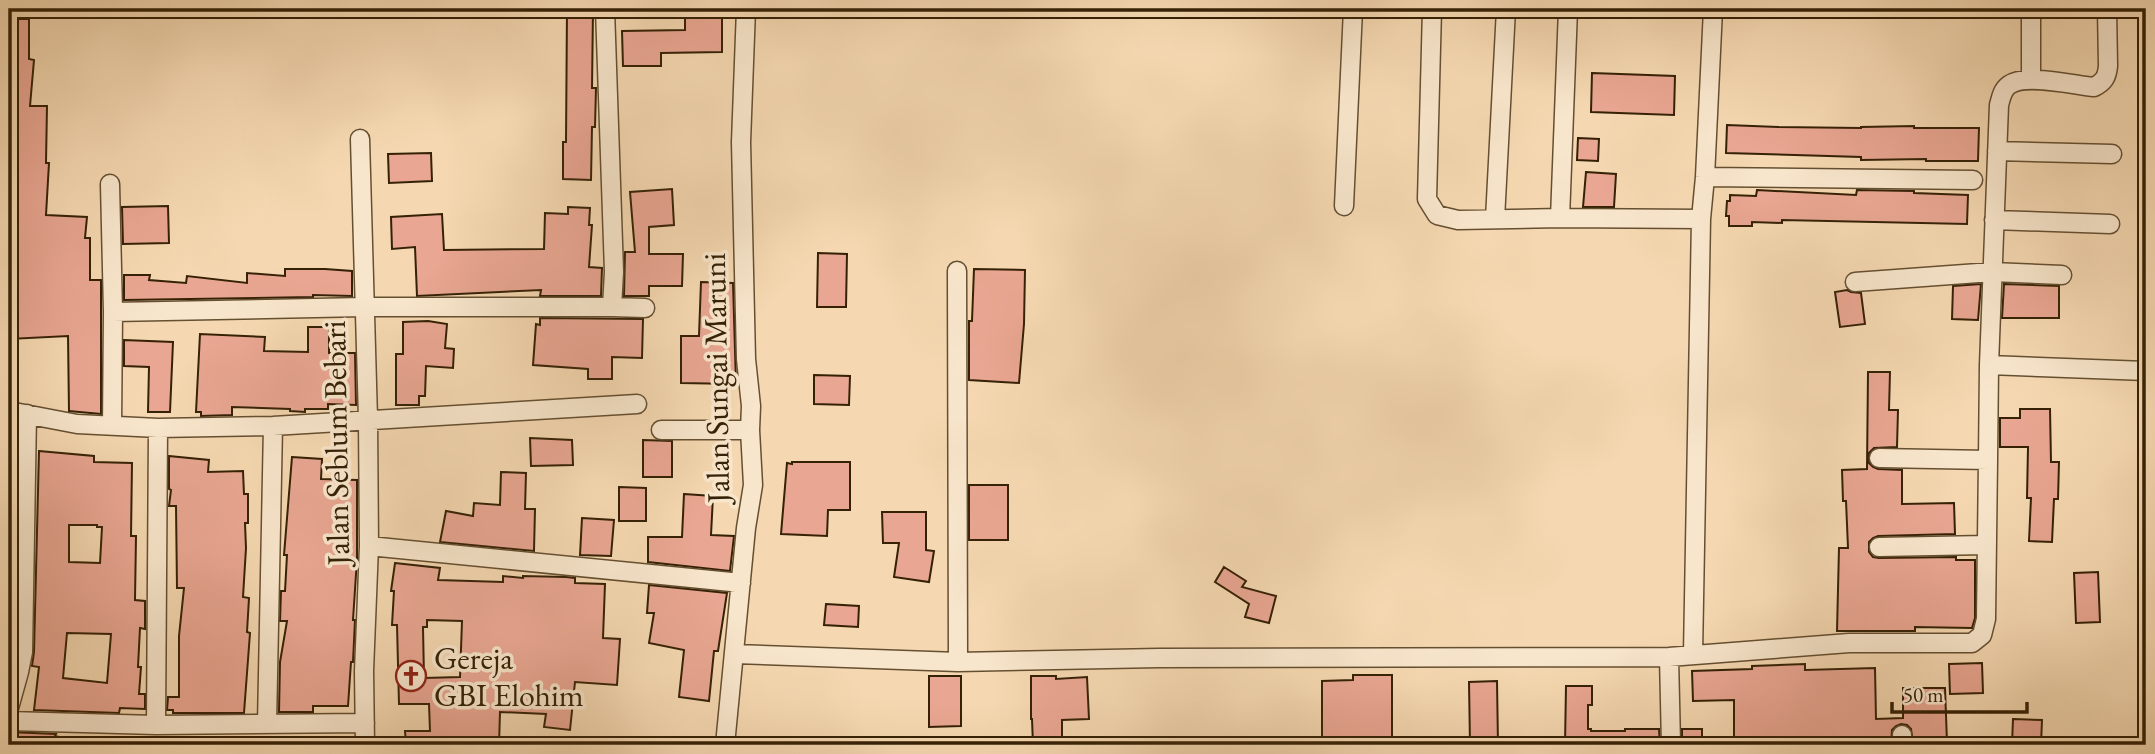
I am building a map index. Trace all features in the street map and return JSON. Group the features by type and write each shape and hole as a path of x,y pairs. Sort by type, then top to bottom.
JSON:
{"street":[{"path":"605,9 614,272 612,307"},
{"name":"Jalan Sungai Maruni","path":"725,745 746,528 753,485 751,406 746,359 741,142 746,9"},
{"path":"1344,206 1353,9"},
{"path":"1432,9 1427,200 1437,215 1458,220 1701,219"},
{"path":"1495,219 1506,9"},
{"path":"1560,218 1568,9"},
{"path":"1693,654 1701,219 1713,9"},
{"path":"2031,9 2031,79"},
{"path":"735,654 958,662 1159,658 1669,657 1849,643 1972,643 1982,635 1986,619 1989,365 1999,105 2003,92 2010,83 2026,79 2094,87 2102,83 2108,66 2107,9"},
{"name":"Jalan Seblum Bebari","path":"360,139 368,419 369,546 364,671 365,745"},
{"path":"1997,151 2112,154"},
{"path":"1705,177 1973,180"},
{"path":"110,184 112,426"},
{"path":"1994,220 2110,224"},
{"path":"957,271 958,662"},
{"path":"1855,282 1992,272 2062,275"},
{"path":"113,313 363,307 646,308"},
{"path":"1989,365 2146,370"},
{"path":"9,708 25,592 18,412 77,424 158,428 273,426 637,404"},
{"path":"267,724 273,426"},
{"path":"156,725 158,428"},
{"path":"661,430 750,430"},
{"path":"1879,458 1988,460"},
{"path":"1879,547 1986,545"},
{"path":"369,546 741,583"},
{"path":"1669,657 1671,745"},
{"path":"9,721 156,725 365,723"}],"building":[{"path":"567,9 593,9 592,88 596,88 591,180 563,179 563,142 566,142"},
{"path":"685,9 722,9 722,52 661,53 661,66 623,66 622,31 685,30"},
{"path":"9,19 29,19 29,59 34,60 30,106 47,106 46,163 49,163 46,215 87,217 85,238 90,238 90,280 101,280 101,414 69,411 68,336 9,339"},
{"path":"1592,73 1675,76 1674,115 1591,112"},
{"path":"1727,125 1979,128 1978,161 1861,160 1861,157 1726,153"},
{"path":"1578,138 1599,139 1598,161 1577,160"},
{"path":"431,153 432,181 389,183 388,154"},
{"path":"1586,172 1616,174 1614,207 1583,207"},
{"path":"672,189 674,225 649,227 649,254 683,254 682,286 649,286 649,296 624,296 625,252 635,252 630,192"},
{"path":"1757,190 1856,195 1857,190 1914,191 1968,195 1967,224 1782,220 1782,223 1752,222 1752,226 1729,226 1729,216 1726,216 1730,195 1756,196"},
{"path":"168,206 169,243 123,244 122,207"},
{"path":"568,207 590,208 589,225 592,225 589,267 602,268 601,296 540,296 541,290 417,296 415,247 392,249 391,217 442,214 444,250 544,249 545,213 568,214"},
{"path":"818,253 847,254 846,307 817,307"},
{"path":"285,269 352,271 352,296 124,300 124,275 150,275 149,280 186,283 187,276 247,283 247,273 285,276"},
{"path":"974,269 1025,270 1019,383 969,380 969,321 972,321"},
{"path":"701,282 733,283 736,384 681,383 681,336 699,336"},
{"path":"1981,284 1978,320 1952,319 1953,286"},
{"path":"2004,284 2059,286 2059,318 2002,318"},
{"path":"1847,290 1861,293 1865,324 1840,327 1835,292"},
{"path":"540,318 643,319 642,358 612,357 612,379 588,379 588,369 533,365 536,324 540,325"},
{"path":"428,321 447,324 445,348 454,349 453,368 426,366 425,396 419,396 419,405 396,405 396,354 403,354 403,322"},
{"path":"308,327 329,327 329,353 355,353 356,405 328,404 328,409 305,409 305,412 232,407 232,415 201,416 201,412 196,412 200,334 265,337 264,351 308,352"},
{"path":"124,340 173,342 170,412 148,412 149,367 124,366"},
{"path":"1868,372 1890,372 1889,410 1898,410 1897,447 1874,448 1869,453 1869,463 1878,469 1902,470 1902,504 1954,503 1955,534 1878,536 1869,542 1869,552 1873,557 1879,558 1956,557 1956,560 1975,560 1975,618 1972,628 1915,627 1915,631 1837,631 1839,548 1848,548 1842,470 1867,469"},
{"path":"814,375 850,376 849,405 814,404"},
{"path":"2020,409 2050,409 2051,462 2059,462 2058,499 2054,499 2052,542 2029,541 2031,498 2027,498 2028,447 2000,447 2000,418 2020,418"},
{"path":"530,438 572,440 573,465 531,466"},
{"path":"643,440 672,441 672,477 643,477"},
{"path":"39,451 94,456 94,462 132,463 131,536 136,536 135,600 145,601 145,629 140,628 138,667 141,667 139,694 145,694 145,709 120,708 119,713 34,710 39,667 32,666","holes":["69,525 102,527 100,563 69,562","67,633 111,634 107,683 63,678"]},
{"path":"169,456 209,460 208,472 243,471 244,494 248,494 248,523 245,523 243,597 249,598 247,632 250,633 244,713 173,713 173,710 167,710 168,697 179,697 179,636 184,588 177,588 176,506 169,506"},
{"path":"292,457 322,459 321,479 357,480 355,620 348,706 313,706 313,712 279,712 280,662 287,621 280,621 281,591 285,591 287,555 284,555"},
{"path":"850,462 850,510 828,510 827,536 781,534 787,463"},
{"path":"501,472 526,473 525,509 535,509 534,551 440,542 446,511 473,516 474,503 500,505"},
{"path":"9,480 15,480 12,624 9,623"},
{"path":"969,485 1008,485 1008,540 969,540"},
{"path":"619,487 646,488 646,521 619,521"},
{"path":"684,494 713,496 711,535 734,536 730,571 648,562 648,537 682,537"},
{"path":"882,512 926,512 926,550 934,551 929,582 894,577 899,543 883,543"},
{"path":"582,518 614,520 611,556 580,555"},
{"path":"395,563 440,568 438,580 503,582 503,576 566,577 575,578 575,583 605,584 603,638 620,639 617,685 575,682 570,730 544,727 546,714 500,712 499,745 406,745 405,731 430,731 429,704 399,704 397,625 392,625 394,591 391,591","holes":["427,620 462,621 460,677 424,678 423,627 427,627"]},
{"path":"1224,567 1246,581 1242,587 1276,596 1269,623 1245,617 1249,604 1215,582"},
{"path":"2098,572 2100,622 2076,623 2074,573"},
{"path":"649,585 727,593 718,651 714,651 709,701 679,697 684,650 649,643 654,613 647,613"},
{"path":"826,604 859,606 858,627 824,625"},
{"path":"1982,663 1983,693 1950,694 1949,664"},
{"path":"1805,664 1805,670 1875,668 1876,719 1903,718 1903,688 1945,688 1947,742 1913,743 1911,729 1901,724 1892,730 1891,745 1734,745 1734,700 1693,701 1692,671"},
{"path":"1353,675 1392,675 1392,745 1322,745 1322,681 1353,680"},
{"path":"929,676 961,676 961,726 929,727"},
{"path":"1031,676 1056,676 1056,679 1087,677 1089,719 1062,720 1062,745 1033,745"},
{"path":"1497,681 1498,745 1470,745 1469,682"},
{"path":"1566,686 1592,686 1592,705 1588,705 1588,729 1591,731 1659,729 1660,745 1565,745"},
{"path":"2013,719 2042,720 2041,745 2012,745"},
{"path":"1682,729 1702,729 1702,745 1682,745"},
{"path":"9,732 56,734 55,736 59,737 59,745 9,745"}],"place":[{"name":"Gereja GBI Elohim","path":"411,676"}]}
